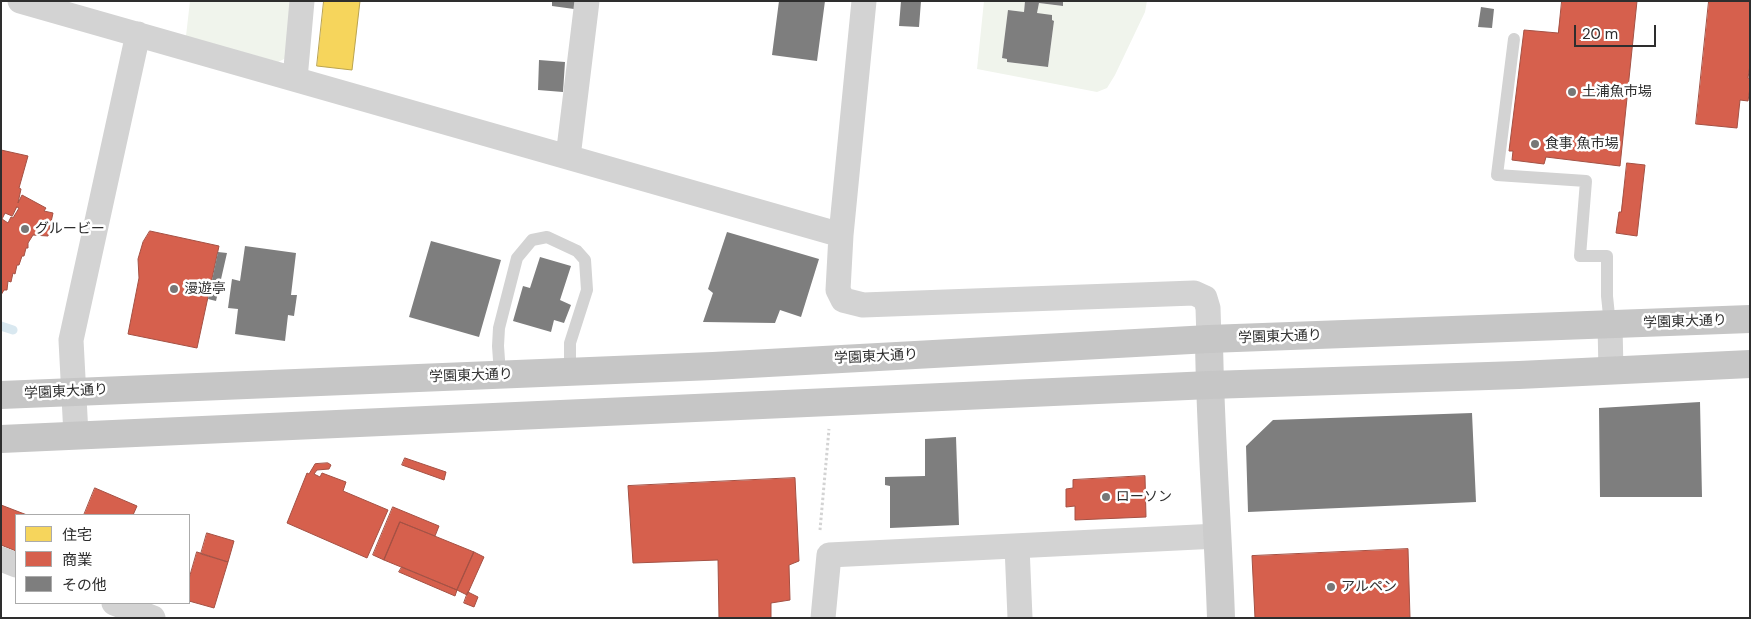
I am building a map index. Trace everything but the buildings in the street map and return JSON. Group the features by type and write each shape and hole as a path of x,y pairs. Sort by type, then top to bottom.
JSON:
{"main road":[{"name":"学園東大通り","path":"1,394 713,366 1209,340 1750,319"},
{"path":"1,439 1210,384 1611,371 1750,364"}],"street":[{"path":"20,1 841,235"},
{"path":"295,78 302,1"},
{"path":"568,156 587,1"},
{"path":"864,1 841,235 838,290 843,300 863,305 1194,293 1205,298 1208,308 1221,618"},
{"path":"76,435 71,340 138,34"},
{"path":"1610,325 1611,371"},
{"path":"823,618 829,555 1218,536"},
{"path":"1017,546 1020,618"},
{"path":"1,559 15,565"},
{"path":"117,604 152,618"}],"lane":[{"path":"1514,38 1497,175 1586,181 1580,256 1607,256 1607,296 1610,325"},
{"path":"500,374 499,328 516,258 532,240 547,237 577,251 585,260 587,290 570,343 570,372"}],"path":[{"path":"829,555 818,548 832,401"}],"shaded area":[{"path":"190,1 293,1 288,57 278,62 186,36"},
{"path":"984,1 1025,1 1024,12 1009,10 1002,58 1007,59 1007,62 1048,67 1054,21 1037,13 1039,3 1062,6 1063,1 1147,1 1145,12 1115,75 1107,88 1097,92 977,69"}],"waterway":[{"path":"1,326 13,330"}],"place":[{"name":"土浦魚市場","path":"1572,92"},
{"name":"食事 魚市場","path":"1535,144"},
{"name":"グルービー","path":"25,229"},
{"name":"漫遊亭","path":"174,289"},
{"name":"ローソン","path":"1106,497"},
{"name":"アルペン","path":"1331,587"}]}
